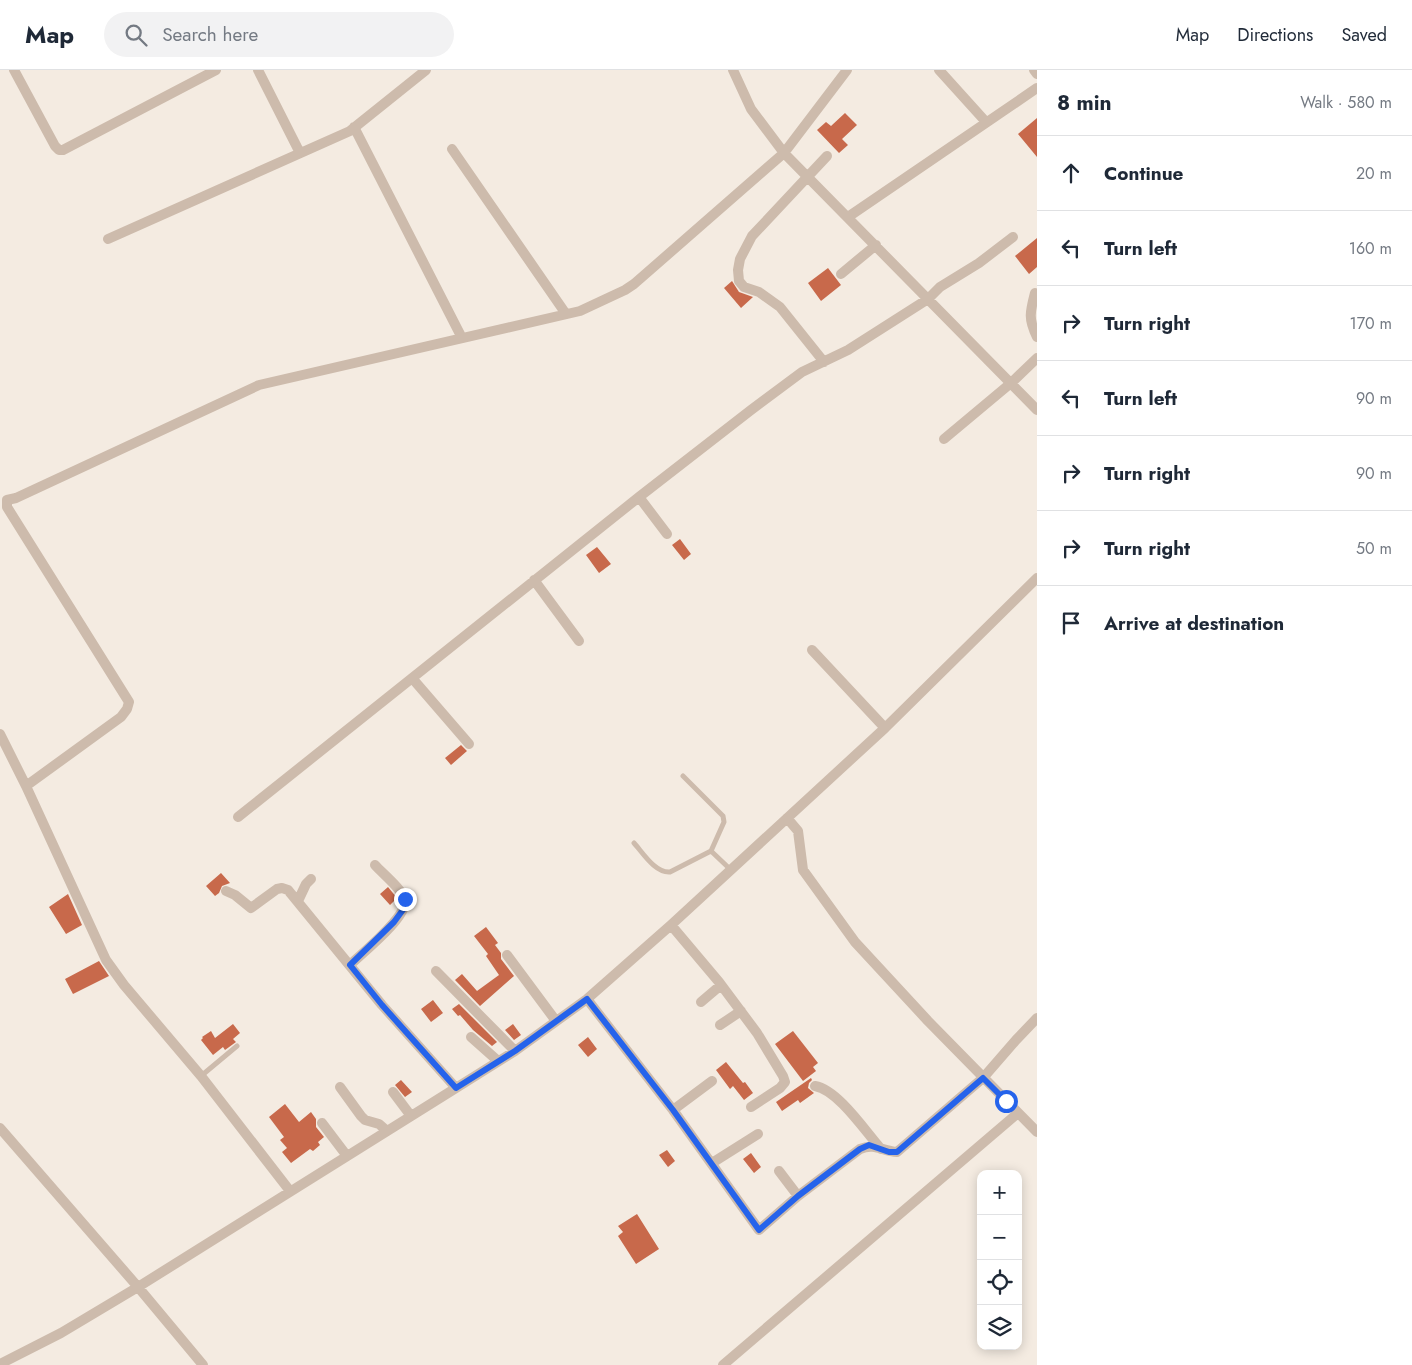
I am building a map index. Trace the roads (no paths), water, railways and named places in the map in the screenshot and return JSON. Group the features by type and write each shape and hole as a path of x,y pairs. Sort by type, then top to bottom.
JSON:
{"street":[{"path":"14,70 55,146 59,150 63,150 216,70"},
{"path":"258,70 300,153"},
{"path":"108,239 350,131 426,70"},
{"path":"733,70 751,109 784,153 1037,410"},
{"path":"26,786 122,717 128,709 129,702 3,501 16,498 259,385 580,311 625,290 784,153 847,70"},
{"path":"939,70 986,122"},
{"path":"1034,70 1037,74"},
{"path":"848,217 986,122 1035,92"},
{"path":"354,127 462,338"},
{"path":"452,149 566,314"},
{"path":"824,362 780,307 760,292 744,287 739,280 738,270 740,259 752,236 827,156"},
{"path":"238,816 639,497 802,372 848,350 928,299 940,287 979,264 1013,237"},
{"path":"841,274 876,245"},
{"path":"1035,293 1030,318 1037,337"},
{"path":"944,439 1011,383 1037,358"},
{"path":"639,497 667,534"},
{"path":"0,1364 61,1333 138,1287 290,1190 498,1062 587,999 671,925 885,728 1037,578"},
{"path":"534,580 579,641"},
{"path":"812,650 885,728"},
{"path":"412,678 469,744"},
{"path":"0,734 106,960 138,1002 201,1076 290,1190"},
{"path":"787,818 798,831 803,870 855,942 983,1078 1037,1132"},
{"path":"350,965 394,922 405,907 405,899 400,891 374,865"},
{"path":"298,902 306,884 311,879"},
{"path":"226,891 235,895 251,908 269,894 282,888 288,890 382,1005 456,1088"},
{"path":"671,925 721,985 757,1033 783,1076 785,1082 780,1088 751,1107"},
{"path":"507,955 556,1021"},
{"path":"436,971 515,1051"},
{"path":"701,1002 721,985"},
{"path":"587,999 673,1110 759,1230 798,1196 860,1149 869,1145 897,1152 983,1078 1037,1018"},
{"path":"720,1025 740,1011"},
{"path":"471,1037 498,1062"},
{"path":"673,1110 712,1081"},
{"path":"815,1086 823,1088 836,1097 881,1149"},
{"path":"340,1087 365,1120 379,1124 387,1131"},
{"path":"393,1092 411,1116"},
{"path":"723,1365 1018,1113"},
{"path":"322,1123 347,1156"},
{"path":"0,1128 138,1287 202,1365"},
{"path":"712,1163 758,1134"},
{"path":"779,1171 798,1196"}],"lane":[{"path":"634,843 659,870 664,872 670,872 711,850 724,822 723,816 683,776"},
{"path":"711,850 731,870"},
{"path":"201,1076 237,1046"}]}
